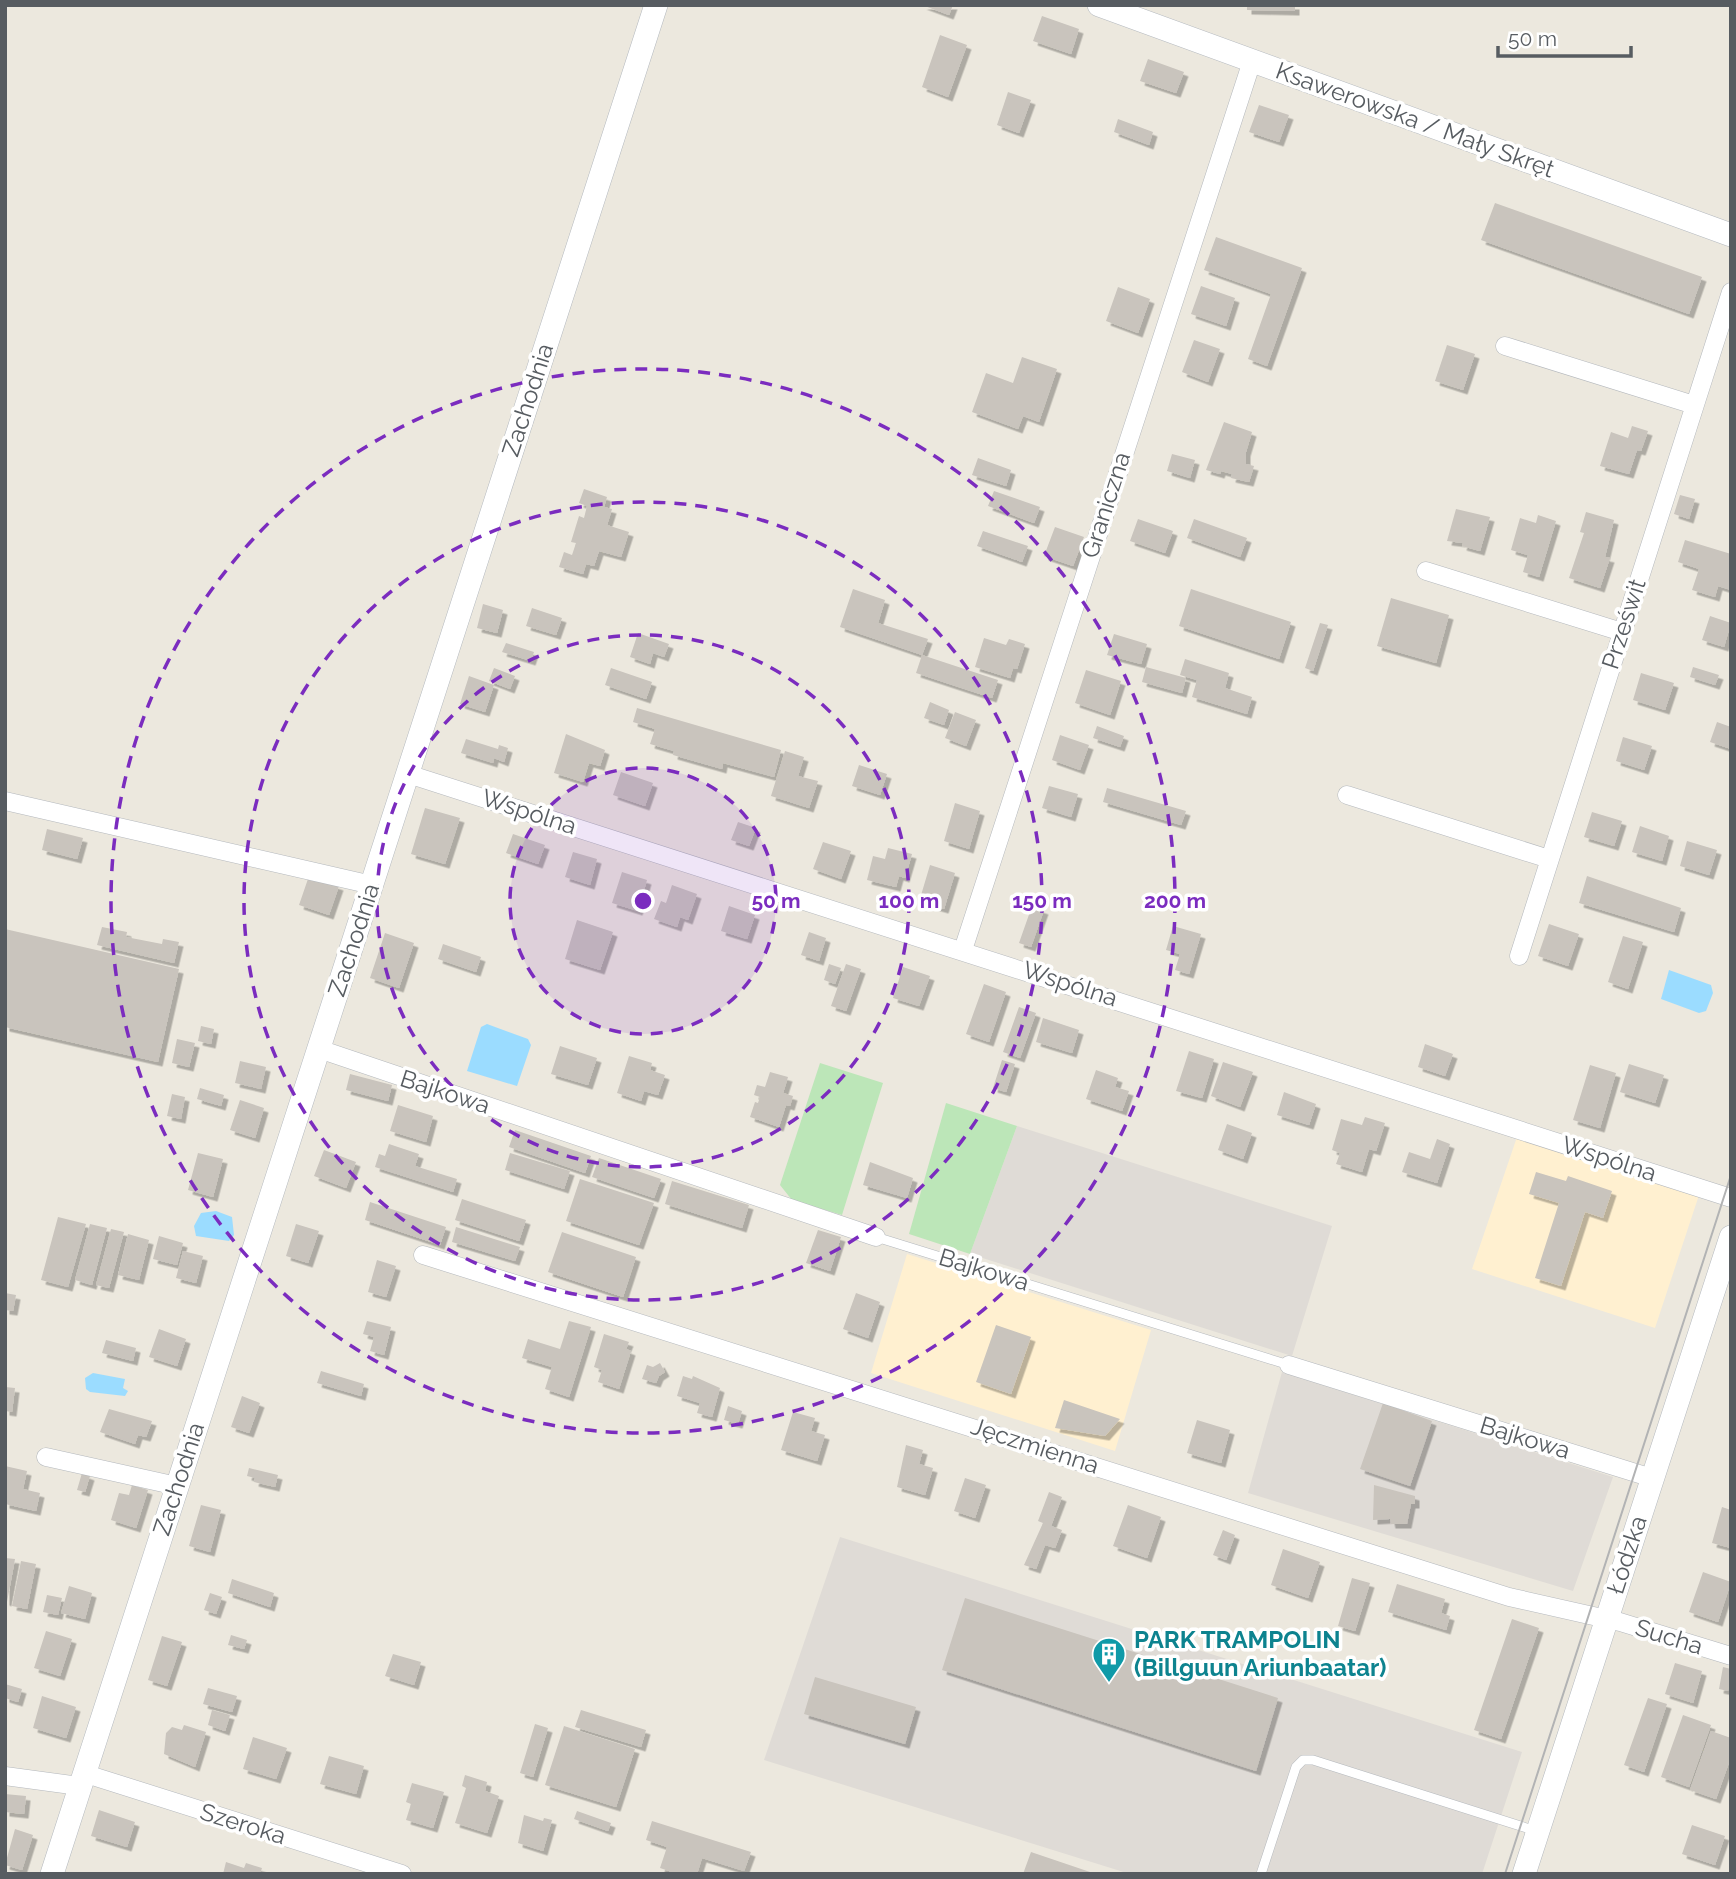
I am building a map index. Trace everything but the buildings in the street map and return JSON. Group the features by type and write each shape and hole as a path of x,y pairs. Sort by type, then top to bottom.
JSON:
{"street":[{"name":"Zachodnia","path":"52,1874 656,5"},
{"name":"Ksawerowska / Mały Skręt","path":"1099,5 1731,235"},
{"name":"Graniczna","path":"963,950 1252,61"},
{"name":"Prześwit","path":"1519,956 1731,292"},
{"path":"1505,346 1694,405"},
{"path":"1426,571 1622,632"},
{"name":"Wspólna","path":"408,774 1731,1198"},
{"path":"1347,795 1549,859"},
{"path":"5,801 372,885"},
{"name":"Bajkowa","path":"319,1049 876,1237"},
{"name":"Łódzka","path":"1524,1874 1731,1237"},
{"name":"Jęczmienna","path":"423,1255 1509,1597 1606,1620"},
{"name":"Bajkowa","path":"1289,1365 1652,1478"},
{"path":"46,1457 177,1486"},
{"name":"Sucha","path":"1606,1620 1731,1656"},
{"name":"Szeroka","path":"5,1776 81,1780 402,1874"}],"lane":[{"name":"Bajkowa","path":"876,1237 1289,1365"},
{"path":"1261,1874 1296,1767 1303,1760 1313,1760 1538,1832"}],"shaded area":[{"path":"1017,1126 1332,1226 1292,1356 970,1254"},
{"path":"1517,1137 1699,1195 1655,1328 1472,1269"},
{"path":"907,1254 1151,1330 1115,1451 871,1373"},
{"path":"1282,1372 1613,1477 1573,1591 1248,1493"},
{"path":"840,1537 1522,1752 1482,1874 1130,1874 764,1760"}],"green space":[{"path":"820,1063 883,1083 842,1215 792,1200 780,1185"},
{"path":"946,1103 1017,1126 970,1254 909,1234"}],"water":[{"path":"1669,970 1711,985 1713,993 1706,1011 1699,1013 1661,999"},
{"path":"487,1024 528,1039 531,1045 517,1086 467,1071 481,1027"},
{"path":"216,1211 232,1217 234,1235 229,1241 196,1236 194,1226 201,1213"},
{"path":"93,1373 125,1379 123,1388 128,1391 125,1396 90,1392 86,1389 85,1378"}],"tram line":[{"path":"1505,1874 1731,1175"}],"place":[{"name":"PARK TRAMPOLIN (Billguun Ariunbaatar)","path":"1109,1684"}]}
